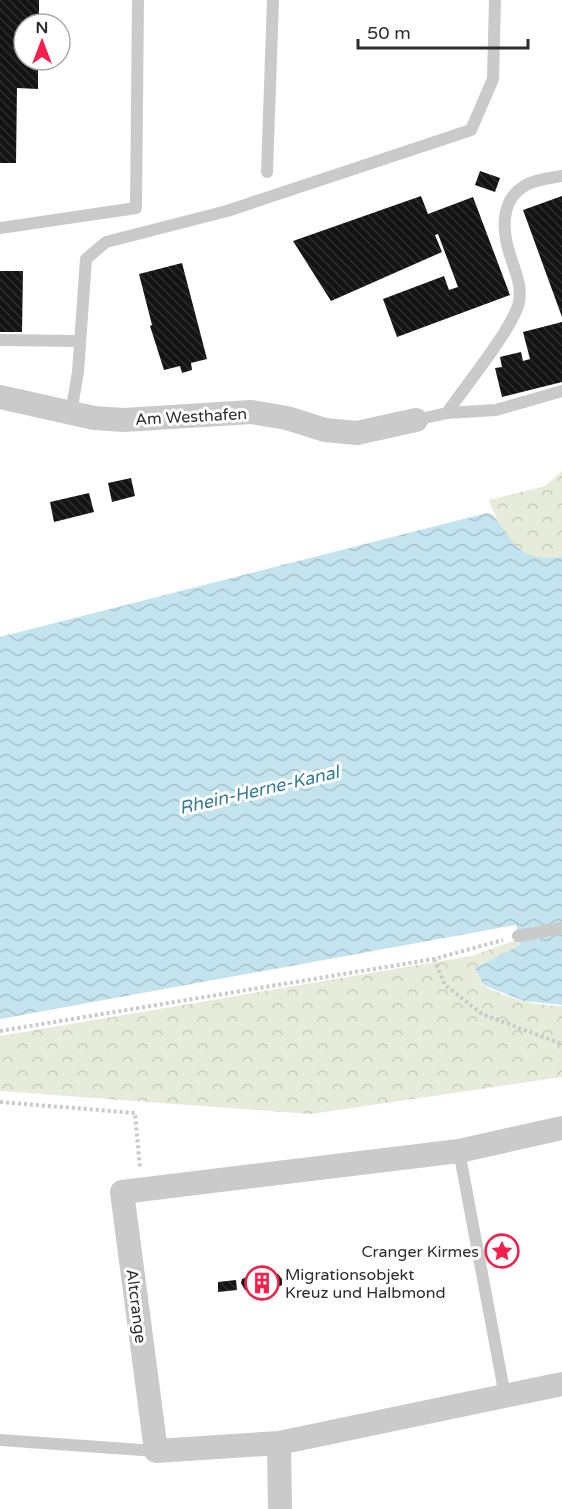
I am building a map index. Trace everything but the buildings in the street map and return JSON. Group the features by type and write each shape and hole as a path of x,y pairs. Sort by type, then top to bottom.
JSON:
{"street":[{"name":"Am Westhafen","path":"0,398 71,413 124,420 251,412 287,418 325,430 357,433 416,420"},
{"name":"Altcrange","path":"156,1451 122,1192 459,1151 562,1128"},
{"path":"156,1451 279,1443 562,1384"},
{"path":"279,1443 280,1509"}],"lane":[{"path":"0,228 136,208 138,0"},
{"path":"267,172 273,0"},
{"path":"71,413 78,372 78,341 86,259 106,242 227,212 471,130 493,79 495,0"},
{"path":"447,413 512,321 519,303 520,283 510,256 503,223 508,202 527,184 562,176"},
{"path":"0,340 78,341"},
{"path":"416,420 447,413 496,410 562,391"},
{"path":"518,936 562,928"},
{"path":"459,1151 505,1396"},
{"path":"0,1440 156,1451"}],"path":[{"path":"0,1031 434,959 518,936"},
{"path":"434,959 445,985 482,1014 562,1044"},
{"path":"0,1102 135,1113 142,1190"}],"green space":[{"path":"562,471 562,557 541,559 529,557 517,548 505,532 489,500 545,486"},
{"path":"519,939 520,945 475,968 482,985 492,990 531,1003 562,1006 562,1077 311,1114 0,1091 0,1036 471,956"}],"water":[{"name":"Rhein-Herne-Kanal","path":"487,513 493,515 520,550 536,557 562,557 562,1005 524,1001 483,985 475,968 520,945 516,925 0,1019 0,637"}],"place":[{"name":"Cranger Kirmes","path":"502,1251"},
{"name":"Migrationsobjekt Kreuz und Halbmond","path":"262,1283"}]}
